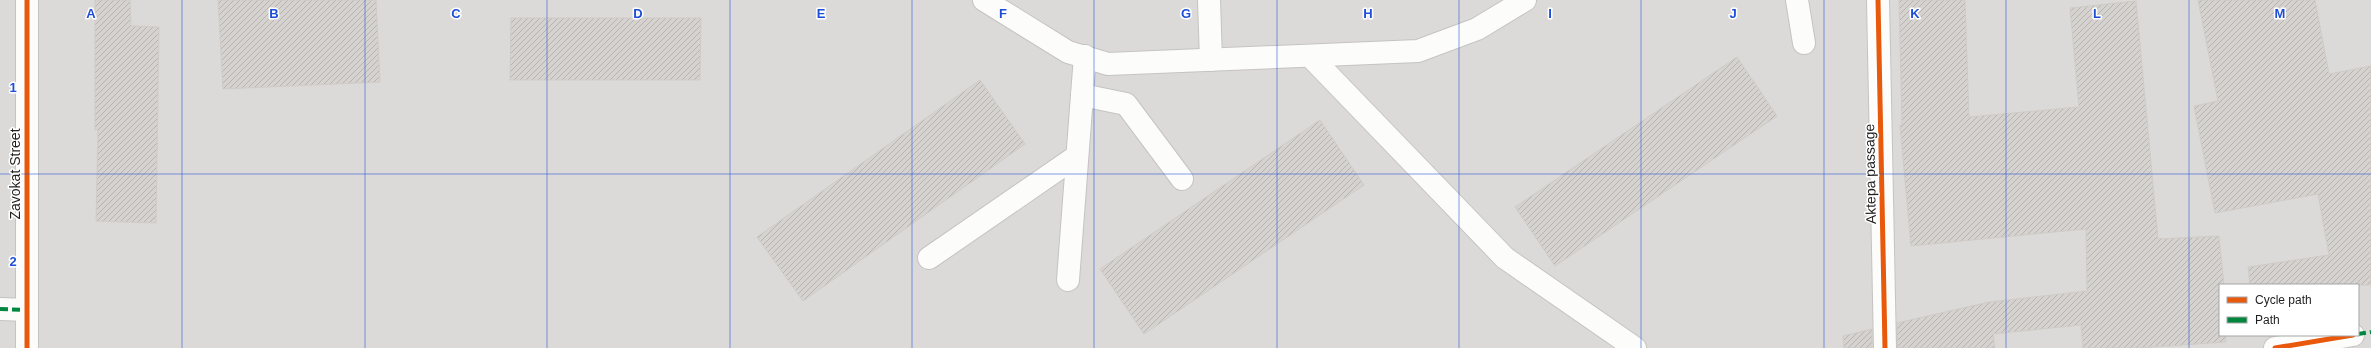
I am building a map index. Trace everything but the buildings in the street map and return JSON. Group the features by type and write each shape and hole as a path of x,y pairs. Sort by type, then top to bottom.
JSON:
{"street":[{"name":"Zavokat Street","path":"27,0 27,348"},
{"path":"984,0 1068,52 1108,64 1312,57 1418,51 1477,29 1525,0"},
{"path":"1209,0 1211,60"},
{"path":"1797,0 1804,43"},
{"name":"Aktepa passage","path":"1878,0 1885,348"},
{"path":"1068,280 1085,56"},
{"path":"1312,57 1505,258 1635,348"},
{"path":"1082,95 1126,104 1182,179"},
{"path":"929,258 1077,156"},
{"path":"0,309 27,310"},
{"path":"2359,334 2371,332"},
{"path":"2276,348 2348,336"}],"shaded area":[{"path":"0,0 2371,0 2371,348 0,348"}],"marked path":[{"path":"0,309 27,310"},
{"path":"2359,334 2371,332"}],"cycle path":[{"path":"27,0 27,348"},
{"path":"1878,0 1885,348"},
{"path":"2275,348 2347,336"}]}
